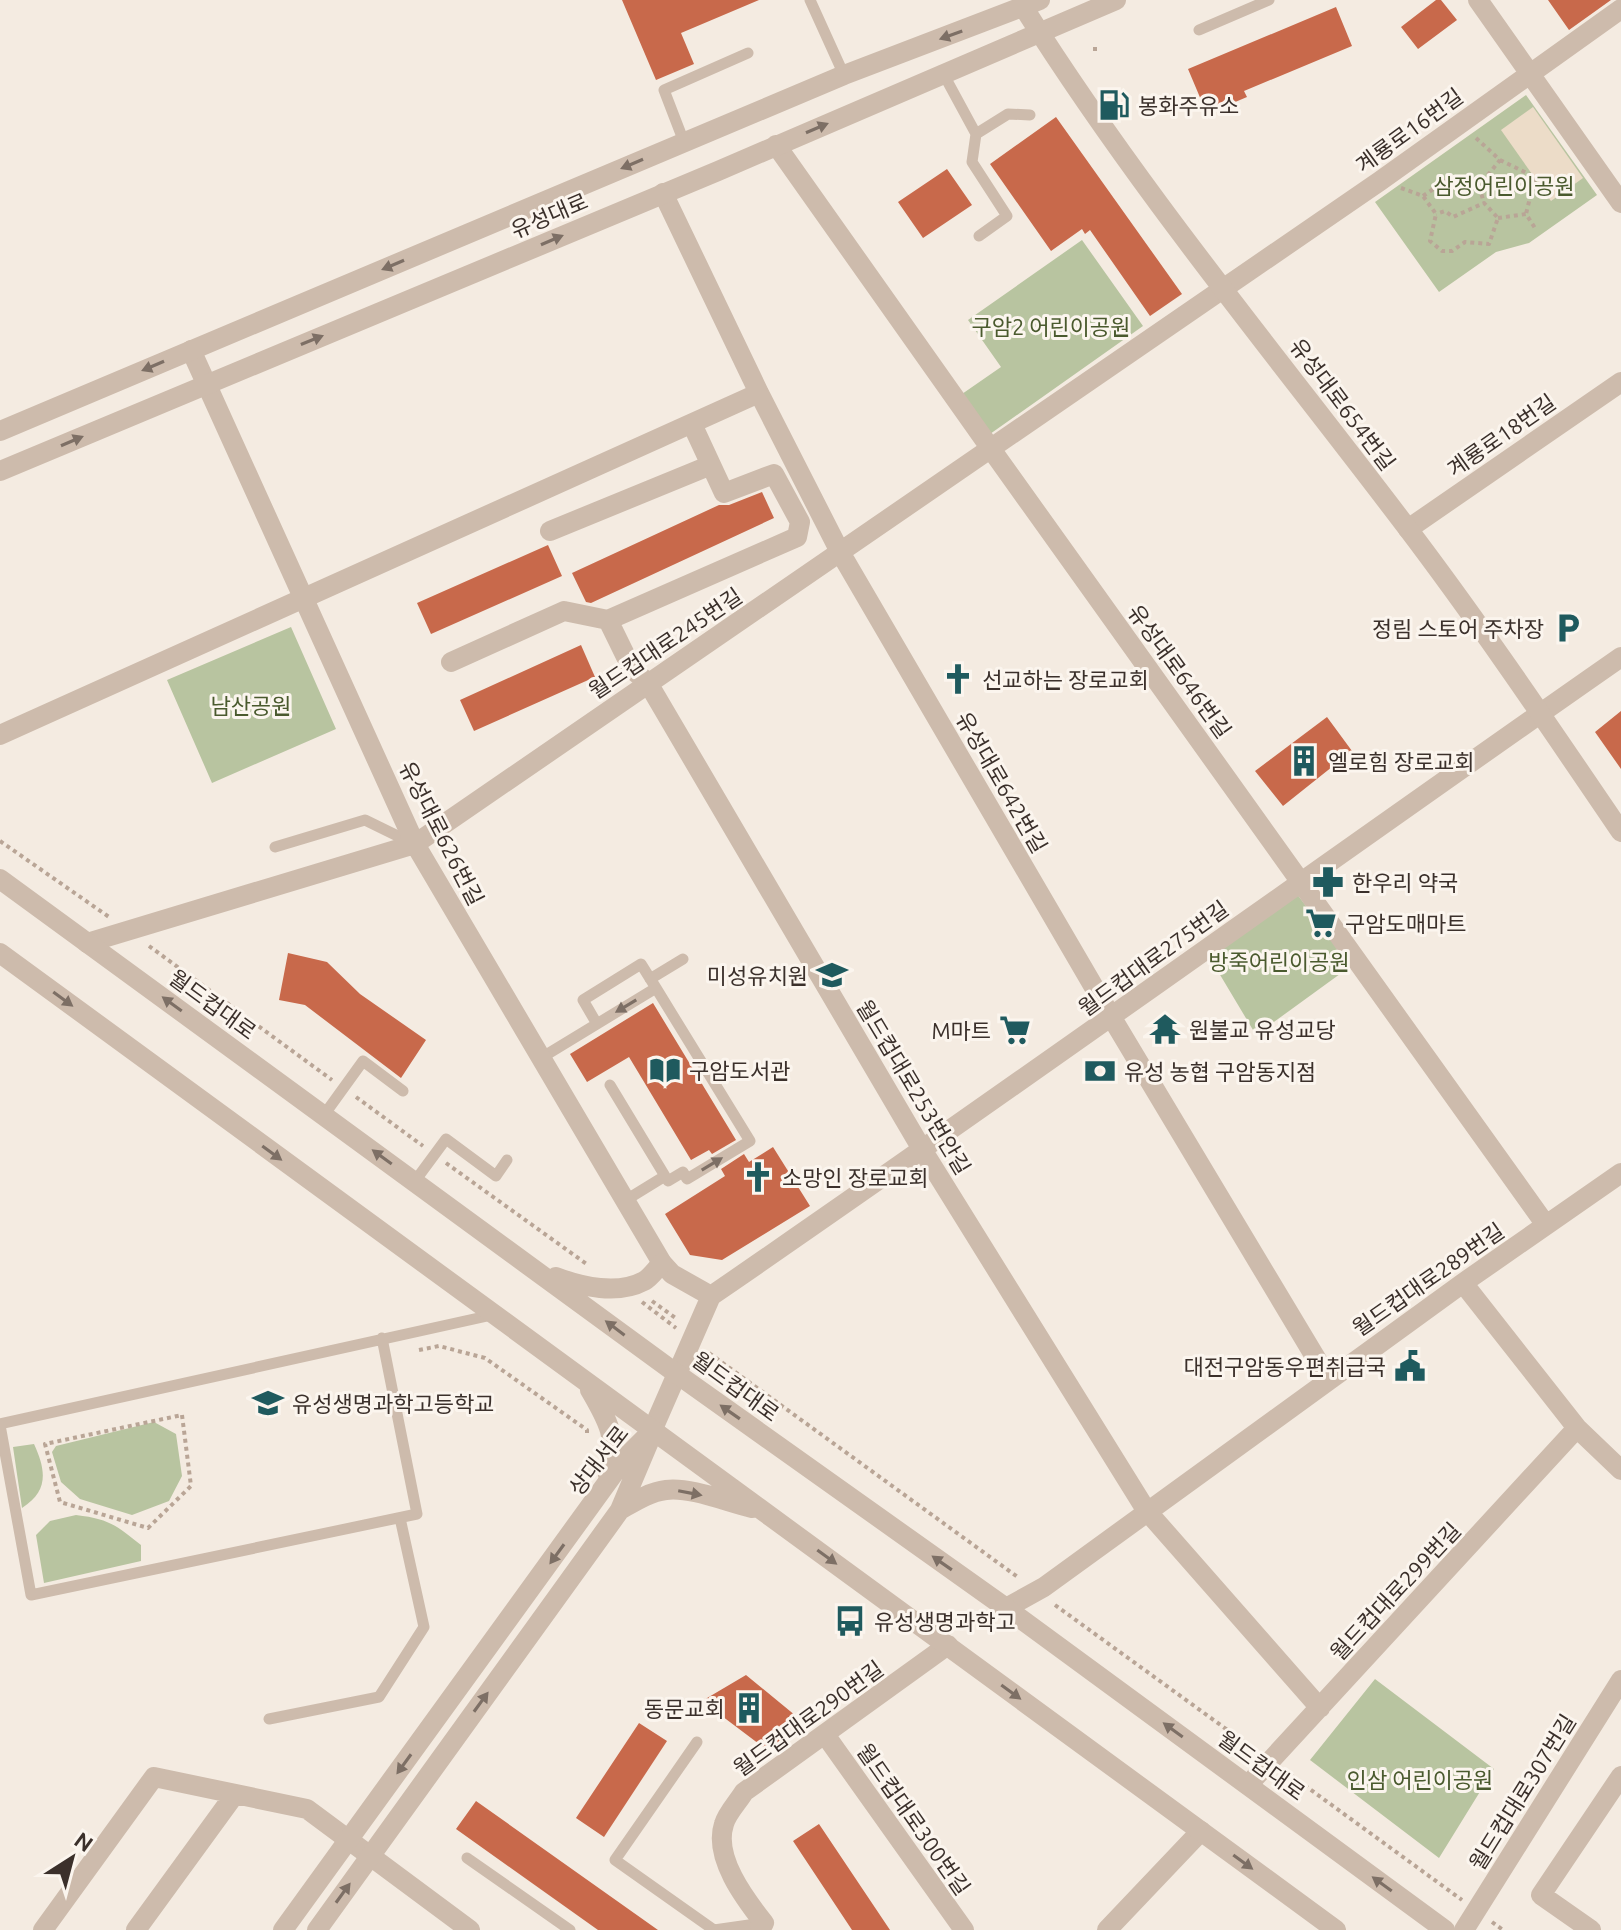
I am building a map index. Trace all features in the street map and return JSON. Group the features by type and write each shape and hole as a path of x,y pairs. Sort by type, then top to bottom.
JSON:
{"street":[{"name":"유성대로","path":"0,471 1116,0"},
{"path":"1478,0 1621,203"},
{"name":"유성대로","path":"0,431 844,75 1027,3"},
{"name":"유성대로654번길","path":"1027,3 1041,34 1083,99 1408,529 1621,832"},
{"name":"계룡로16번길","path":"1225,289 1621,9"},
{"name":"유성대로646번길","path":"776,145 1546,1225"},
{"name":"유성대로642번길","path":"663,193 840,552 1112,1018 1329,1380"},
{"name":"월드컵대로245번길","path":"87,943 415,844 1225,289"},
{"name":"유성대로626번길","path":"191,350 415,844 662,1263 672,1274 711,1296"},
{"name":"계룡로18번길","path":"1408,529 1621,382"},
{"path":"0,735 759,393"},
{"path":"451,662 564,611 608,620 797,537 800,522 774,474 724,493 692,424"},
{"path":"550,531 711,465"},
{"name":"월드컵대로253번안길","path":"608,620 632,669 648,683 923,1151 1146,1510"},
{"name":"월드컵대로275번길","path":"711,1296 923,1151 1621,657"},
{"name":"월드컵대로","path":"0,879 1445,1930"},
{"path":"0,953 1336,1930"},
{"name":"월드컵대로289번길","path":"1006,1608 1044,1587 1146,1510 1621,1173"},
{"path":"537,1270 580,1286 620,1287 647,1280 662,1263"},
{"path":"1463,1283 1577,1428 1621,1470"},
{"path":"652,1431 711,1296"},
{"path":"585,1382 606,1416 614,1444 612,1466 603,1491"},
{"name":"월드컵대로299번길","path":"1248,1785 1577,1428"},
{"name":"상대서로","path":"283,1930 625,1458 652,1431"},
{"name":"상대서로","path":"317,1930 620,1510 652,1431"},
{"path":"620,1510 665,1490 689,1491 763,1511"},
{"path":"1146,1510 1320,1708"},
{"name":"월드컵대로290번길","path":"764,1928 739,1891 724,1854 723,1825 744,1792 826,1736 948,1645"},
{"name":"월드컵대로307번길","path":"1464,1930 1621,1680"},
{"name":"월드컵대로300번길","path":"826,1736 964,1930"},
{"path":"1591,1930 1541,1895 1621,1776"},
{"path":"43,1930 154,1777 307,1809 470,1930"},
{"path":"136,1930 235,1794"},
{"path":"1112,1928 1201,1831"}],"lane":[{"path":"810,0 844,75"},
{"path":"1199,30 1269,0"},
{"path":"684,142 664,90 748,53"},
{"path":"944,75 976,134 972,162 1007,216 979,236"},
{"path":"976,134 1008,114 1030,115"},
{"path":"275,847 365,820 415,844"},
{"path":"541,1058 597,1024 683,959"},
{"path":"597,1024 583,1000 641,964 750,1141 687,1179 683,1172 668,1181 610,1085"},
{"path":"324,1115 363,1061 403,1091"},
{"path":"415,1181 446,1139 496,1176 507,1160"},
{"path":"626,1200 665,1176"},
{"path":"382,1338 417,1514 31,1595 0,1424 382,1338 492,1315"},
{"path":"269,1719 379,1697 424,1627 400,1518"},
{"path":"697,1742 615,1860 714,1930 764,1928"},
{"path":"467,1858 570,1930"}],"path":[{"path":"1093,49 1100,49"},
{"path":"1460,123 1500,160 1535,177 1526,214 1535,228"},
{"path":"1479,186 1500,160"},
{"path":"1423,196 1451,177 1479,186"},
{"path":"1380,181 1423,196 1436,214 1430,241 1442,251 1452,251 1465,242 1489,244 1498,218"},
{"path":"1479,186 1484,203 1498,218"},
{"path":"1436,214 1445,211 1453,217 1484,203"},
{"path":"1498,218 1526,214"},
{"path":"0,841 112,919"},
{"path":"160,954 306,1061"},
{"path":"378,1114 419,1144"},
{"path":"446,1163 592,1268"},
{"path":"643,1294 677,1319"},
{"path":"633,1296 674,1325"},
{"path":"419,1350 439,1346 485,1358 587,1430 590,1443"},
{"path":"716,1359 1013,1574"},
{"path":"182,1415 191,1486 148,1528 60,1502 45,1444 182,1415"},
{"path":"1072,1617 1249,1746"},
{"path":"1294,1778 1458,1897"}],"green space":[{"name":"삼정어린이공원","path":"1526,95 1597,195 1529,243 1496,252 1439,292 1375,202"},
{"name":"구암2 어린이공원","path":"1082,240 1143,326 990,434 962,394 1001,367 968,320"},
{"name":"남산공원","path":"291,627 336,729 212,783 167,680"},
{"name":"방죽어린이공원","path":"1294,890 1351,966 1256,1035 1210,958"},
{"path":"154,1422 176,1434 182,1476 169,1501 132,1515 80,1499 61,1482 52,1452 56,1446"},
{"path":"34,1444 43,1479 37,1494 22,1508 13,1447"},
{"path":"76,1515 104,1521 125,1532 141,1545 141,1561 44,1583 36,1535 50,1521"},
{"name":"인삼 어린이공원","path":"1375,1679 1494,1769 1439,1858 1310,1760"}],"shaded area":[{"path":"1533,107 1583,178 1551,201 1501,130"}],"building":[{"path":"622,0 759,0 681,33 694,64 656,80"},
{"path":"1436,0 1441,0 1457,20 1418,49 1401,27"},
{"path":"1548,0 1611,0 1569,30"},
{"path":"1336,7 1352,46 1244,91 1247,97 1207,114 1188,69"},
{"path":"1056,117 1182,294 1150,316 1090,230 1085,234 1082,229 1051,251 990,164"},
{"path":"947,169 972,205 923,238 898,202"},
{"path":"762,492 774,518 591,603 586,602 572,573 719,505 729,505"},
{"path":"548,545 562,576 431,634 417,603"},
{"path":"581,645 595,677 474,731 460,700"},
{"path":"1621,711 1621,769 1595,732"},
{"name":"엘로힘 장로교회","path":"1327,717 1352,751 1283,806 1255,771"},
{"path":"288,953 327,962 360,994 426,1040 401,1078 305,1005 279,1000"},
{"name":"구암도서관","path":"653,1003 736,1140 712,1154 709,1150 691,1160 629,1057 587,1082 570,1054"},
{"name":"소망인 장로교회","path":"773,1147 810,1206 722,1260 690,1255 665,1214 725,1176 721,1169 744,1154 749,1162"},
{"name":"동문교회","path":"746,1675 796,1716 776,1748 763,1747 702,1701"},
{"path":"639,1723 667,1741 604,1837 576,1818"},
{"path":"476,1801 658,1930 598,1930 456,1829"},
{"path":"819,1824 890,1930 852,1930 793,1841"}],"place":[{"name":"봉화주유소","path":"1114,105"},
{"name":"정림 스토어 주차장","path":"1568,628"},
{"name":"선교하는 장로교회","path":"958,679"},
{"name":"엘로힘 장로교회","path":"1304,761"},
{"name":"한우리 약국","path":"1328,882"},
{"name":"구암도매마트","path":"1321,923"},
{"name":"미성유치원","path":"832,975"},
{"name":"원불교 유성교당","path":"1165,1029"},
{"name":"M마트","path":"1015,1030"},
{"name":"구암도서관","path":"665,1070"},
{"name":"유성 농협 구암동지점","path":"1100,1071"},
{"name":"소망인 장로교회","path":"758,1177"},
{"name":"대전구암동우편취급국","path":"1410,1366"},
{"name":"유성생명과학고등학교","path":"268,1403"},
{"name":"유성생명과학고","path":"850,1621"},
{"name":"동문교회","path":"749,1708"}]}
